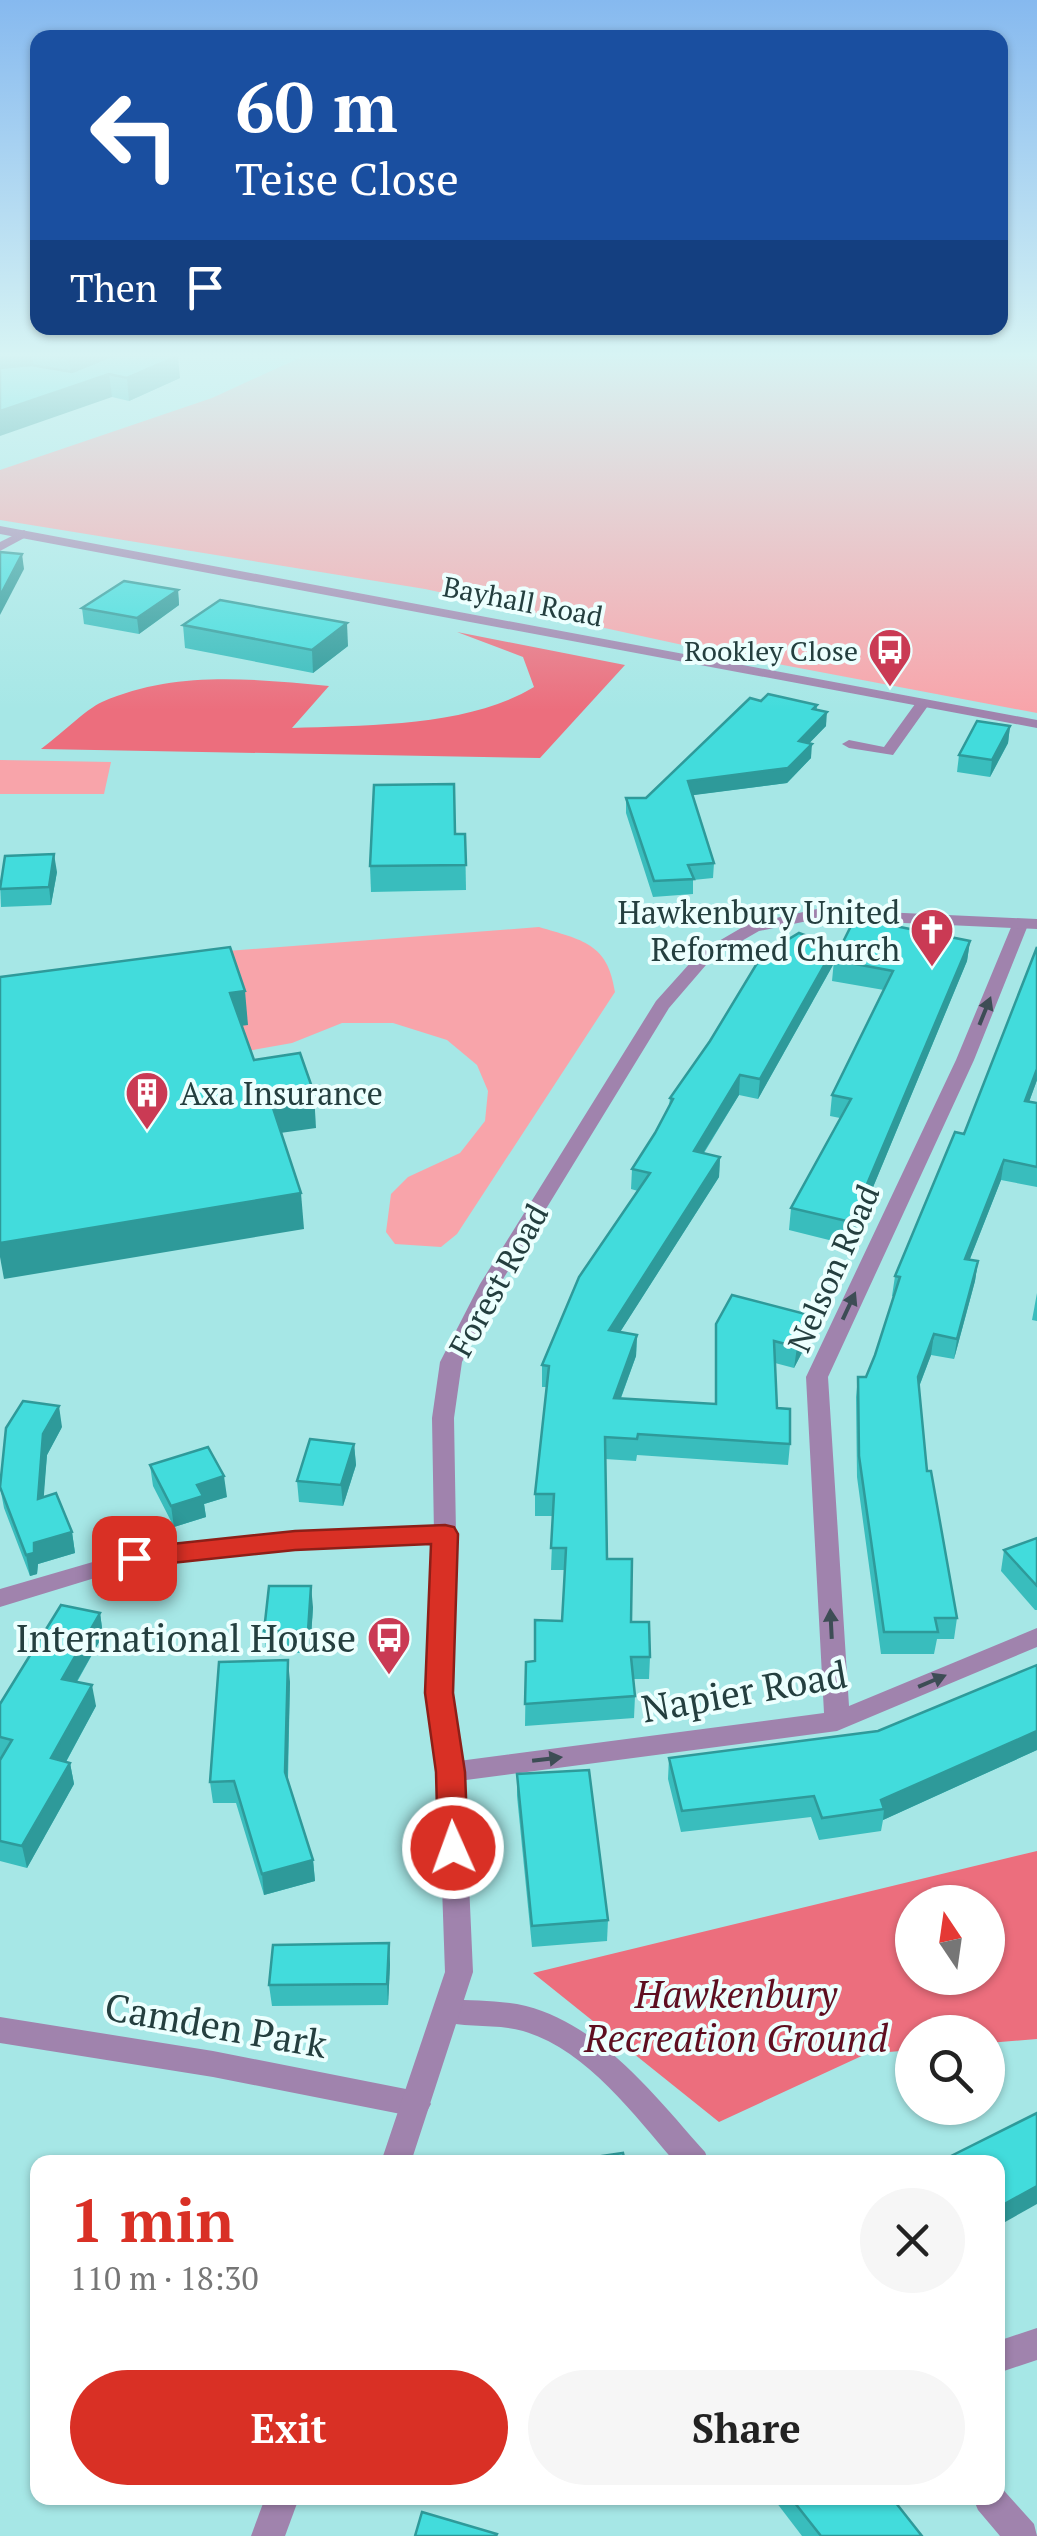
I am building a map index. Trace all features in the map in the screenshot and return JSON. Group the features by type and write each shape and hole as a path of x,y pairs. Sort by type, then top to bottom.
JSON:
{"street":[{"name":"Bayhall Road","path":"0,530 1037,724"},
{"path":"0,547 24,534"},
{"path":"849,744 888,752 923,703"},
{"name":"Forest Road","path":"398,2155 459,1972 451,1772 439,1693 445,1534 443,1418 451,1362 490,1284 662,1004 706,954 730,939 779,920 816,914 1028,924"},
{"name":"Nelson Road","path":"837,1721 816,1377 1028,924"},
{"path":"0,1598 134,1558 182,1550 445,1534"},
{"name":"Napier Road","path":"451,1772 837,1721 1037,1637"},
{"path":"448,2011 531,2020 584,2051 688,2155"},
{"name":"Camden Park","path":"0,2030 213,2064 416,2104"},
{"path":"1005,2355 1037,2344"},
{"path":"268,2536 279,2505"},
{"path":"996,2505 1022,2536"}],"shaded area":[{"path":"0,473 1037,473 1037,713 715,652 425,589 0,520"},
{"path":"0,760 111,762 104,794 0,794"},
{"path":"539,927 580,940 599,953 615,992 457,1234 441,1247 395,1244 386,1232 391,1194 408,1177 460,1153 485,1121 488,1091 477,1065 447,1040 393,1023 342,1023 292,1043 242,1052 202,953"}],"green space":[{"path":"457,632 625,665 540,758 41,749 102,702 186,681 329,686 292,728 448,717 508,700 534,687 523,657"},
{"name":"Hawkenbury Recreation Ground","path":"1037,1851 1037,2039 1005,2042 1005,2015 895,2015 895,2051 866,2054 719,2122 533,1973 895,1885 895,1995 1005,1995 1005,1885 897,1885"}],"building":[{"path":"0,552 22,554 0,596"},
{"path":"124,581 178,590 137,618 82,608"},
{"path":"220,600 347,623 312,650 183,625"},
{"path":"768,694 817,705 813,709 827,712 799,741 812,744 788,768 688,781 714,863 688,865 694,879 654,881 626,798 646,798 750,698 761,701"},
{"path":"977,721 1010,726 992,760 959,755"},
{"path":"454,784 455,834 465,834 466,865 370,866 374,785"},
{"path":"54,854 49,887 0,889 5,856"},
{"path":"855,918 970,941 851,1222 791,1208 851,1099 832,1095 893,971 834,960"},
{"path":"799,933 835,946 760,1079 740,1075 694,1151 720,1157 609,1330 637,1335 614,1398 716,1404 716,1324 732,1295 813,1316 797,1347 774,1341 777,1408 790,1409 790,1444 638,1434 637,1439 605,1437 607,1559 632,1559 631,1622 649,1622 650,1657 631,1657 635,1696 525,1704 526,1662 535,1661 535,1620 562,1621 566,1548 551,1548 554,1494 535,1494 549,1366 542,1365 579,1277 650,1173 632,1169 655,1133 673,1099 670,1098 764,954"},
{"name":"Axa Insurance","path":"230,947 245,991 230,993 254,1060 300,1053 314,1093 270,1099 301,1193 0,1243 0,977"},
{"path":"1037,947 1037,1069 1025,1101 1037,1103 1037,1167 1004,1160 965,1259 978,1261 957,1339 934,1334 918,1377 927,1471 931,1471 957,1618 935,1618 938,1632 884,1632 859,1456 858,1377 866,1377 900,1277 895,1276 955,1132 964,1134"},
{"path":"23,1401 59,1406 43,1434 38,1499 56,1493 72,1532 34,1543 34,1553 26,1555 0,1487 6,1428"},
{"path":"310,1439 354,1444 341,1485 297,1481"},
{"path":"208,1447 224,1476 197,1485 203,1496 171,1506 150,1465"},
{"path":"1037,1538 1037,1586 1004,1550"},
{"path":"269,1586 311,1586 308,1631 264,1631"},
{"path":"61,1605 100,1613 62,1679 92,1685 51,1758 70,1763 22,1846 0,1841 0,1760 12,1740 0,1737 0,1704"},
{"path":"288,1660 285,1772 313,1860 262,1874 234,1781 210,1782 219,1662"},
{"path":"1037,1665 1037,1731 881,1800 884,1809 822,1818 814,1796 682,1811 669,1758 878,1731"},
{"path":"589,1770 608,1920 532,1926 517,1774"},
{"path":"389,1943 387,1984 269,1985 273,1945"},
{"path":"1037,2113 1037,2186 1005,2204 1005,2155 953,2155"},
{"path":"797,2505 898,2505 922,2536 821,2536"},
{"path":"422,2512 497,2534 415,2536"}],"place":[{"name":"Rookley Close","path":"890,688"},
{"name":"Hawkenbury United Reformed Church","path":"932,968"},
{"name":"Axa Insurance","path":"147,1131"},
{"name":"International House","path":"389,1676"}],"route":[{"path":"134,1558 295,1540 445,1534 439,1693 451,1772 453,1848"}]}
